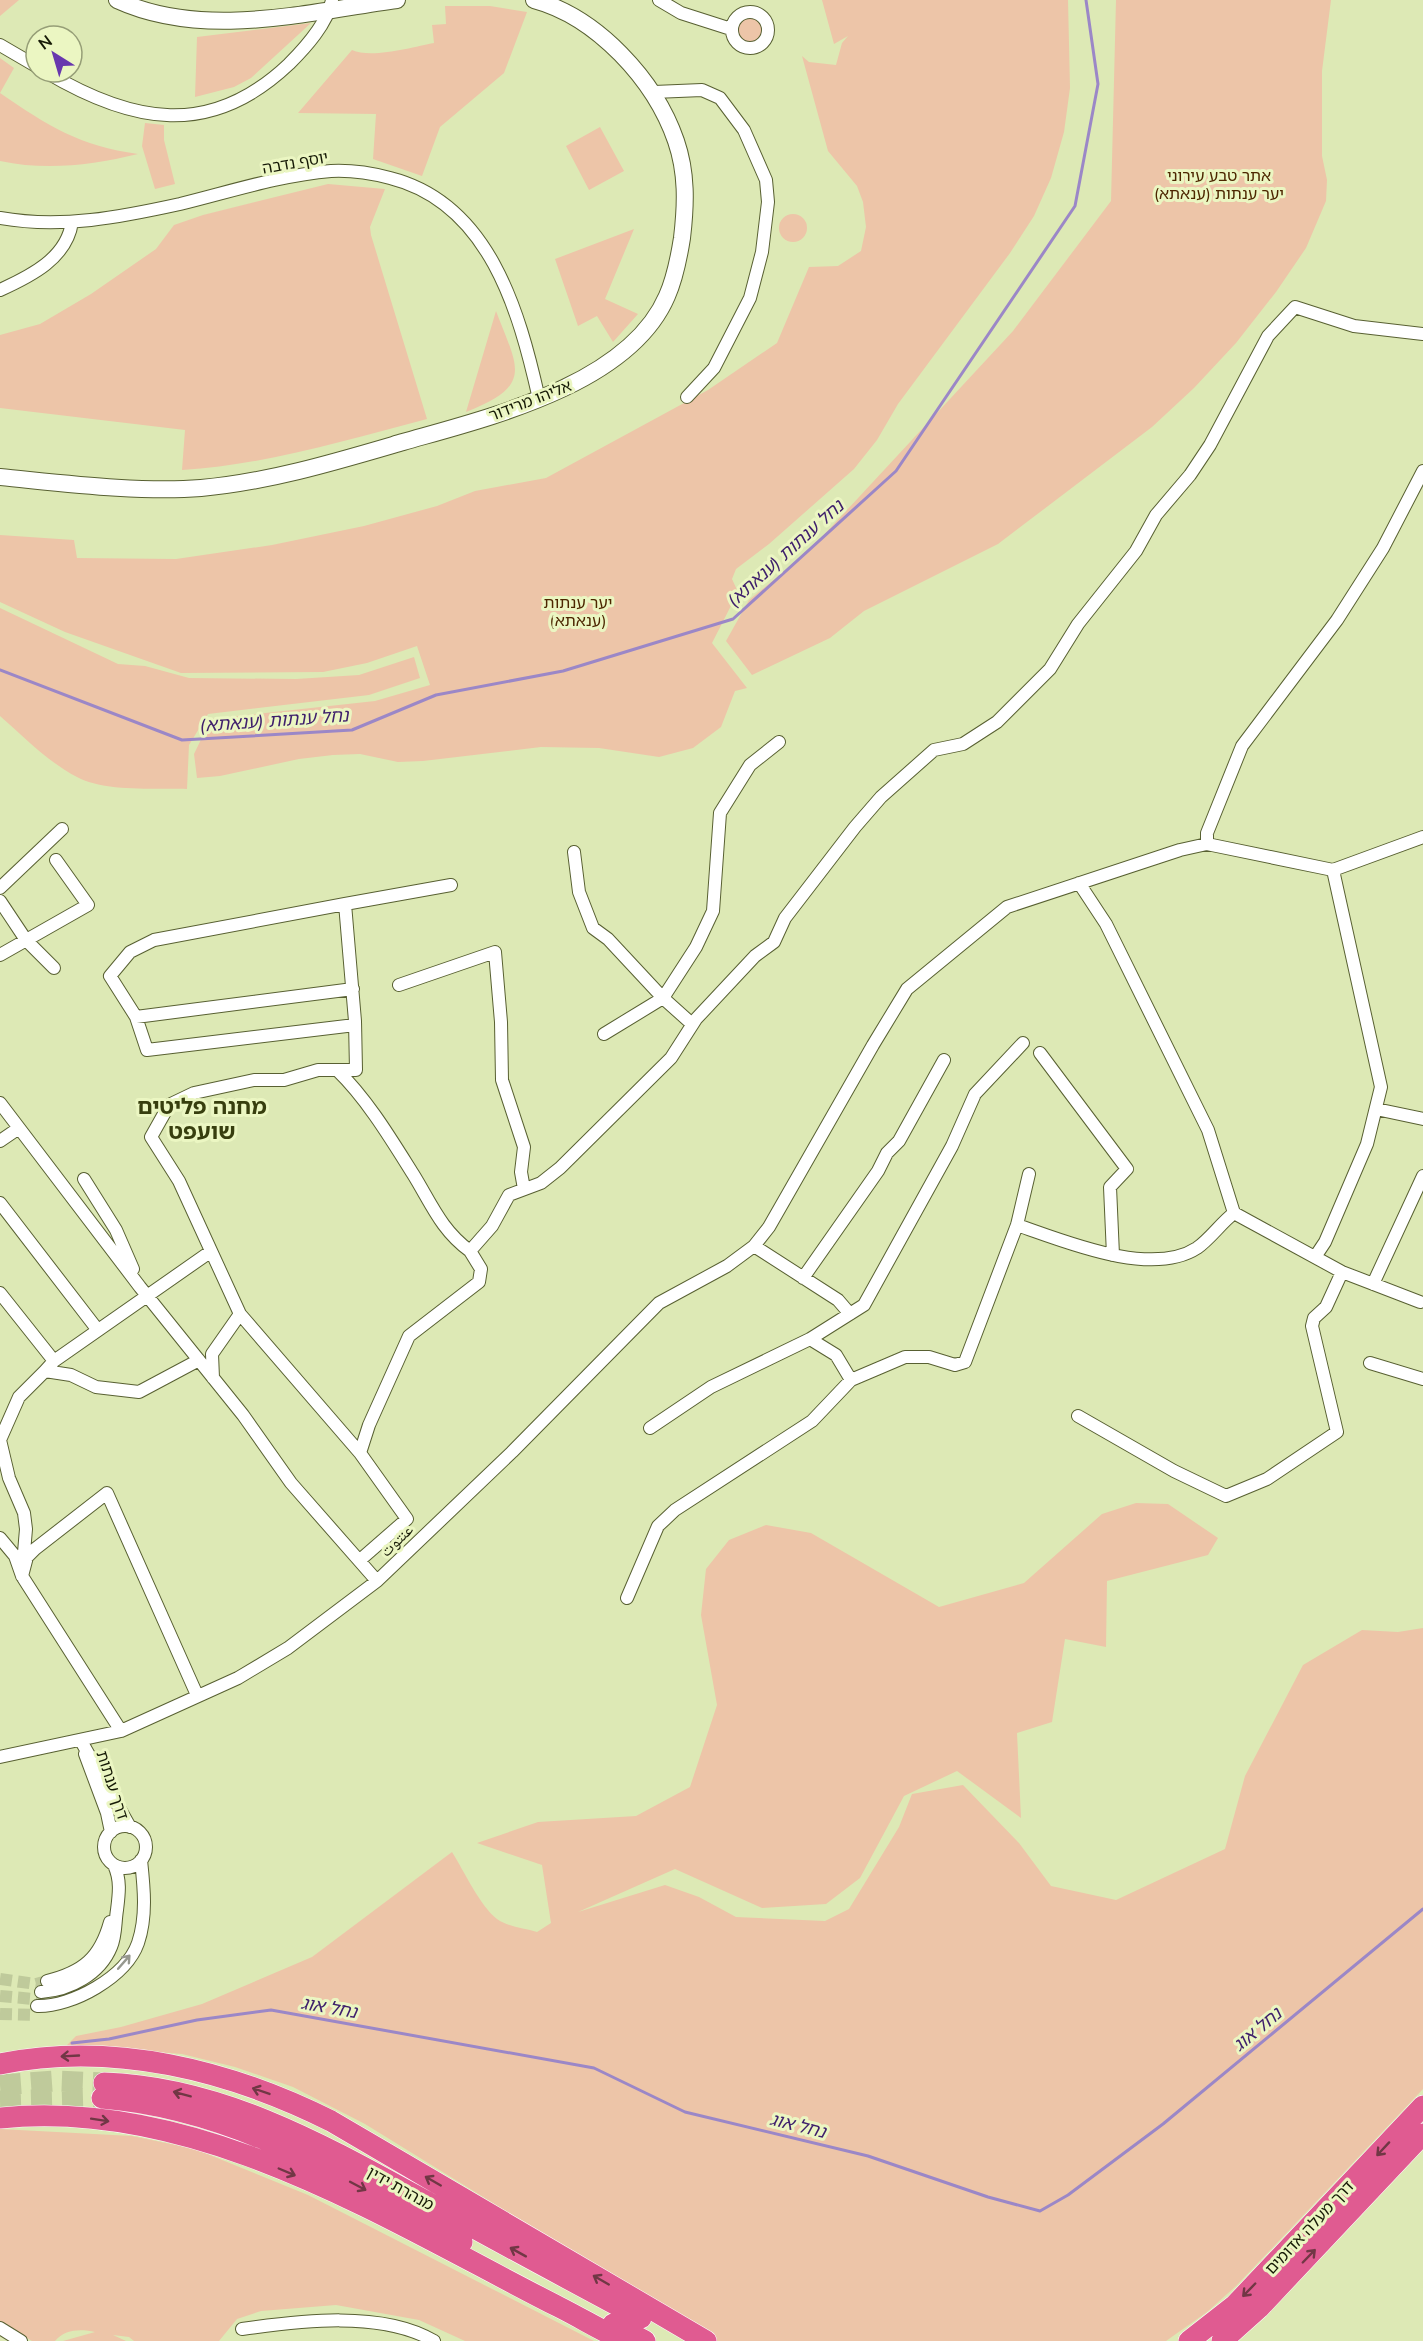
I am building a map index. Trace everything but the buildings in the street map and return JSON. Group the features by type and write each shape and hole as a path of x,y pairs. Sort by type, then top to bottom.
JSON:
{"highway":[{"path":"0,2064 70,2055 125,2056 222,2078 283,2098 331,2121 706,2341"},
{"name":"מנהרת ידין","path":"645,2341 299,2154 204,2116 103,2091 164,2089 254,2114 306,2137 680,2341"},
{"name":"דרך מעלה אדומים","path":"1189,2341 1235,2305 1423,2106"},
{"path":"0,2118 47,2116 95,2119 175,2132 245,2154 325,2188 624,2341"},
{"name":"דרך מעלה אדומים","path":"1222,2341 1260,2308 1423,2134"}],"street":[{"path":"117,0 150,12 200,20 247,20 331,4 397,0"},
{"path":"659,0 681,14 731,29"},
{"path":"744,0 765,20 768,30 764,42 758,46 752,48 740,46 735,41 731,29 736,17 748,11 755,12"},
{"name":"אליהו מרידור","path":"0,477 165,488 226,485 257,480 383,448 539,399 573,385 612,360 645,329 667,296 680,247 685,177 675,136 654,92 636,69 612,47 566,13 538,1"},
{"path":"68,84 102,102 141,113 178,115 209,111 242,99 272,80 305,48 331,4"},
{"path":"0,45 24,59"},
{"path":"654,92 702,90 720,98 744,130 766,180 768,202 762,252 750,298 729,343 714,368 687,398"},
{"name":"יוסף נדבה","path":"0,218 40,223 122,216 332,171 365,172 417,187 456,212 489,254 509,295 531,363 539,399"},
{"path":"0,290 34,272 57,255 70,236 72,222"},
{"path":"470,1251 492,1226 509,1195 541,1183 586,1144 628,1097 671,1058 692,1024 748,963 774,942 785,918 881,797 934,750 963,744 997,722 1050,669 1078,624 1136,551 1156,515 1205,453 1268,336 1295,307 1354,327 1423,334"},
{"path":"1423,471 1383,548 1337,620 1242,746 1207,833 1207,844 1333,870 1423,837"},
{"path":"604,1034 663,998 696,947 713,910 720,813 750,765 779,742"},
{"path":"0,888 62,829"},
{"name":"عنتوت","path":"0,1757 121,1731 196,1695 238,1678 288,1648 378,1581 512,1452 660,1303 728,1266 754,1246 769,1227 873,1045 908,989 1007,907 1170,853 1207,844"},
{"path":"574,852 579,892 593,928 608,939 663,998 692,1024"},
{"path":"0,955 88,905 56,860"},
{"path":"1315,1257 1325,1242 1367,1144 1382,1087 1374,1042 1333,870"},
{"path":"1079,883 1106,924 1208,1130 1234,1213 1342,1272 1420,1302"},
{"path":"355,1025 147,1050 136,1017 110,976 130,952 154,940 451,885"},
{"path":"0,901 26,940 54,968"},
{"path":"345,904 353,989 356,1070 318,1070 284,1080 254,1080 194,1093 169,1105 151,1137 179,1181 240,1314 360,1454 407,1519 360,1560"},
{"path":"399,985 495,952 501,1022 502,1080 524,1147 520,1172 524,1189"},
{"path":"136,1017 353,989"},
{"path":"650,1428 711,1387 810,1339 871,1298 952,1146 975,1094 1023,1043"},
{"path":"1040,1053 1127,1169 1110,1187 1113,1255"},
{"path":"803,1278 878,1171 887,1153 899,1141 944,1060"},
{"path":"337,1070 351,1083 413,1175 432,1211 456,1242 470,1251 481,1269 479,1282 409,1336 369,1425 360,1454"},
{"path":"0,1103 213,1378 291,1483 378,1581"},
{"path":"1376,1108 1423,1119"},
{"path":"0,1141 19,1128"},
{"path":"627,1598 658,1526 675,1510 812,1421 850,1380 905,1357 929,1357 955,1365 965,1362 1017,1225 1029,1174"},
{"path":"1373,1284 1423,1176"},
{"path":"84,1179 116,1230 143,1290"},
{"path":"0,1203 97,1329"},
{"path":"1017,1225 1113,1255 1178,1257 1198,1247 1219,1224 1234,1213"},
{"path":"754,1246 838,1300 850,1314"},
{"path":"22,1576 26,1529 24,1513 9,1478 0,1440 19,1398 54,1361 97,1329 143,1290 210,1251"},
{"path":"1078,1416 1174,1471 1226,1496 1267,1479 1338,1432 1312,1326 1314,1318 1326,1307 1342,1272"},
{"path":"0,1293 54,1361"},
{"path":"213,1378 212,1354 240,1314"},
{"path":"810,1339 836,1355 850,1380"},
{"path":"45,1371 71,1375 96,1387 139,1392 199,1360"},
{"path":"1370,1363 1423,1379"},
{"path":"22,1576 27,1557 34,1549 107,1493 196,1695"},
{"path":"0,1538 15,1556 22,1576 121,1731"},
{"name":"דרך ענתות","path":"81,1741 130,1827"},
{"name":"דרך ענתות","path":"81,1741 90,1773 108,1813 111,1832"},
{"path":"130,1827 139,1832 146,1848 141,1860 144,1904 137,1945 124,1965 74,2005 50,2014 41,1999 71,1993 103,1968 112,1945 119,1892 119,1881 114,1865 104,1848 111,1832 118,1828 130,1827"},
{"path":"114,1865 126,1868 141,1860"},
{"path":"41,1999 87,1964 100,1950 119,1892"},
{"path":"242,2329 301,2322 372,2323 412,2330 434,2341"},
{"path":"0,2328 21,2341"}],"green space":[{"path":"0,0 19,0 0,16"},
{"name":"יער ענתות (ענאתא)","path":"822,0 1068,0 1070,88 1064,132 1051,178 1034,216 1010,253 898,404 877,440 854,469 769,544 736,569 732,579 738,592 712,643 747,688 735,691 721,727 693,748 659,757 599,748 541,747 398,762 360,754 333,755 299,759 220,776 197,778 194,754 211,719 375,701 430,685 417,646 367,663 323,672 181,673 65,632 0,602 0,535 74,540 77,558 176,559 272,545 364,526 437,506 475,491 546,478 708,390 777,343 809,267 838,266 861,251 866,227 863,202 857,186 828,151 802,56 809,62 836,65 842,43 848,36 834,44"},
{"name":"אתר טבע עירוני יער ענתות (ענאתא)","path":"1116,0 1331,0 1322,71 1322,156 1327,180 1326,201 1306,248 1276,292 1236,343 1194,388 1152,427 998,544 864,611 830,638 752,675 726,641 749,600 808,552 1013,331 1111,201"},
{"path":"445,6 490,6 527,12 504,73 440,127 422,176 373,159 376,114 298,113 352,50 381,53 434,43 432,25 446,24"},
{"path":"750,18 759,21 762,30 759,39 750,42 741,39 738,30 741,21"},
{"path":"311,23 251,78 234,87 195,97 197,37"},
{"path":"0,58 14,68 0,93"},
{"path":"0,93 65,133 99,146 138,154 104,161 52,166 0,161"},
{"path":"145,123 164,125 164,140 175,184 155,189 142,146"},
{"path":"600,127 624,171 589,190 566,146"},
{"path":"328,184 385,189 370,227 371,235 427,419 275,457 182,470 185,430 0,408 0,335 40,324 91,294 156,249 174,225 203,215"},
{"path":"793,214 803,218 807,228 803,238 793,242 783,238 779,228 783,218"},
{"path":"634,229 605,299 638,314 613,342 597,316 578,326 555,259"},
{"path":"496,311 510,347 515,373 511,383 502,393 466,412"},
{"path":"0,608 118,664 145,666 189,678 296,679 359,675 414,657 420,678 369,695 208,714 189,745 187,789 101,785 77,777 56,764 0,716"},
{"path":"1136,1503 1168,1504 1218,1538 1208,1555 1107,1581 1106,1647 1065,1639 1052,1722 1017,1733 1021,1818 957,1771 904,1796 860,1878 826,1904 762,1908 675,1869 578,1912 665,1885 699,1897 736,1917 825,1921 849,1909 899,1827 912,1794 963,1785 1019,1843 1051,1886 1116,1900 1225,1849 1245,1776 1303,1665 1362,1630 1398,1632 1423,1628 1423,2089 1236,2286 1207,2312 1166,2341 717,2341 365,2124 293,2087 235,2067 182,2054 67,2045 76,2036 121,2027 202,2004 312,1957 452,1852 478,1897 501,1922 537,1932 551,1923 542,1865 477,1843 538,1822 636,1816 690,1787 717,1705 701,1615 706,1569 729,1540 766,1525 811,1533 939,1607 1024,1583 1102,1514"},
{"path":"0,2129 132,2136 195,2149 308,2195 594,2341 465,2341 419,2320 336,2305 261,2311 237,2319 219,2341 134,2341 129,2337 113,2335 126,2341 63,2341 95,2332 79,2330 68,2332 55,2341 32,2341 0,2321"}],"waterway":[{"name":"נחל ענתות (ענאתא)","path":"0,670 182,740 352,730 436,695 563,671 733,619 896,471 1075,206 1098,84 1086,0"},
{"name":"נחל אוג","path":"72,2043 109,2039 197,2020 271,2010 594,2068 685,2112 868,2156 988,2197 1040,2211 1068,2195 1163,2124 1423,1909"}],"tunnel":[{"path":"0,1979 36,1984 47,1981"},
{"path":"0,1996 45,2000"},
{"path":"0,2014 35,2015"},
{"path":"0,2085 54,2081 104,2083"},
{"path":"0,2101 102,2098"}],"district":[{"name":"מחנה פליטים שועפט","path":"202,1118"}]}
